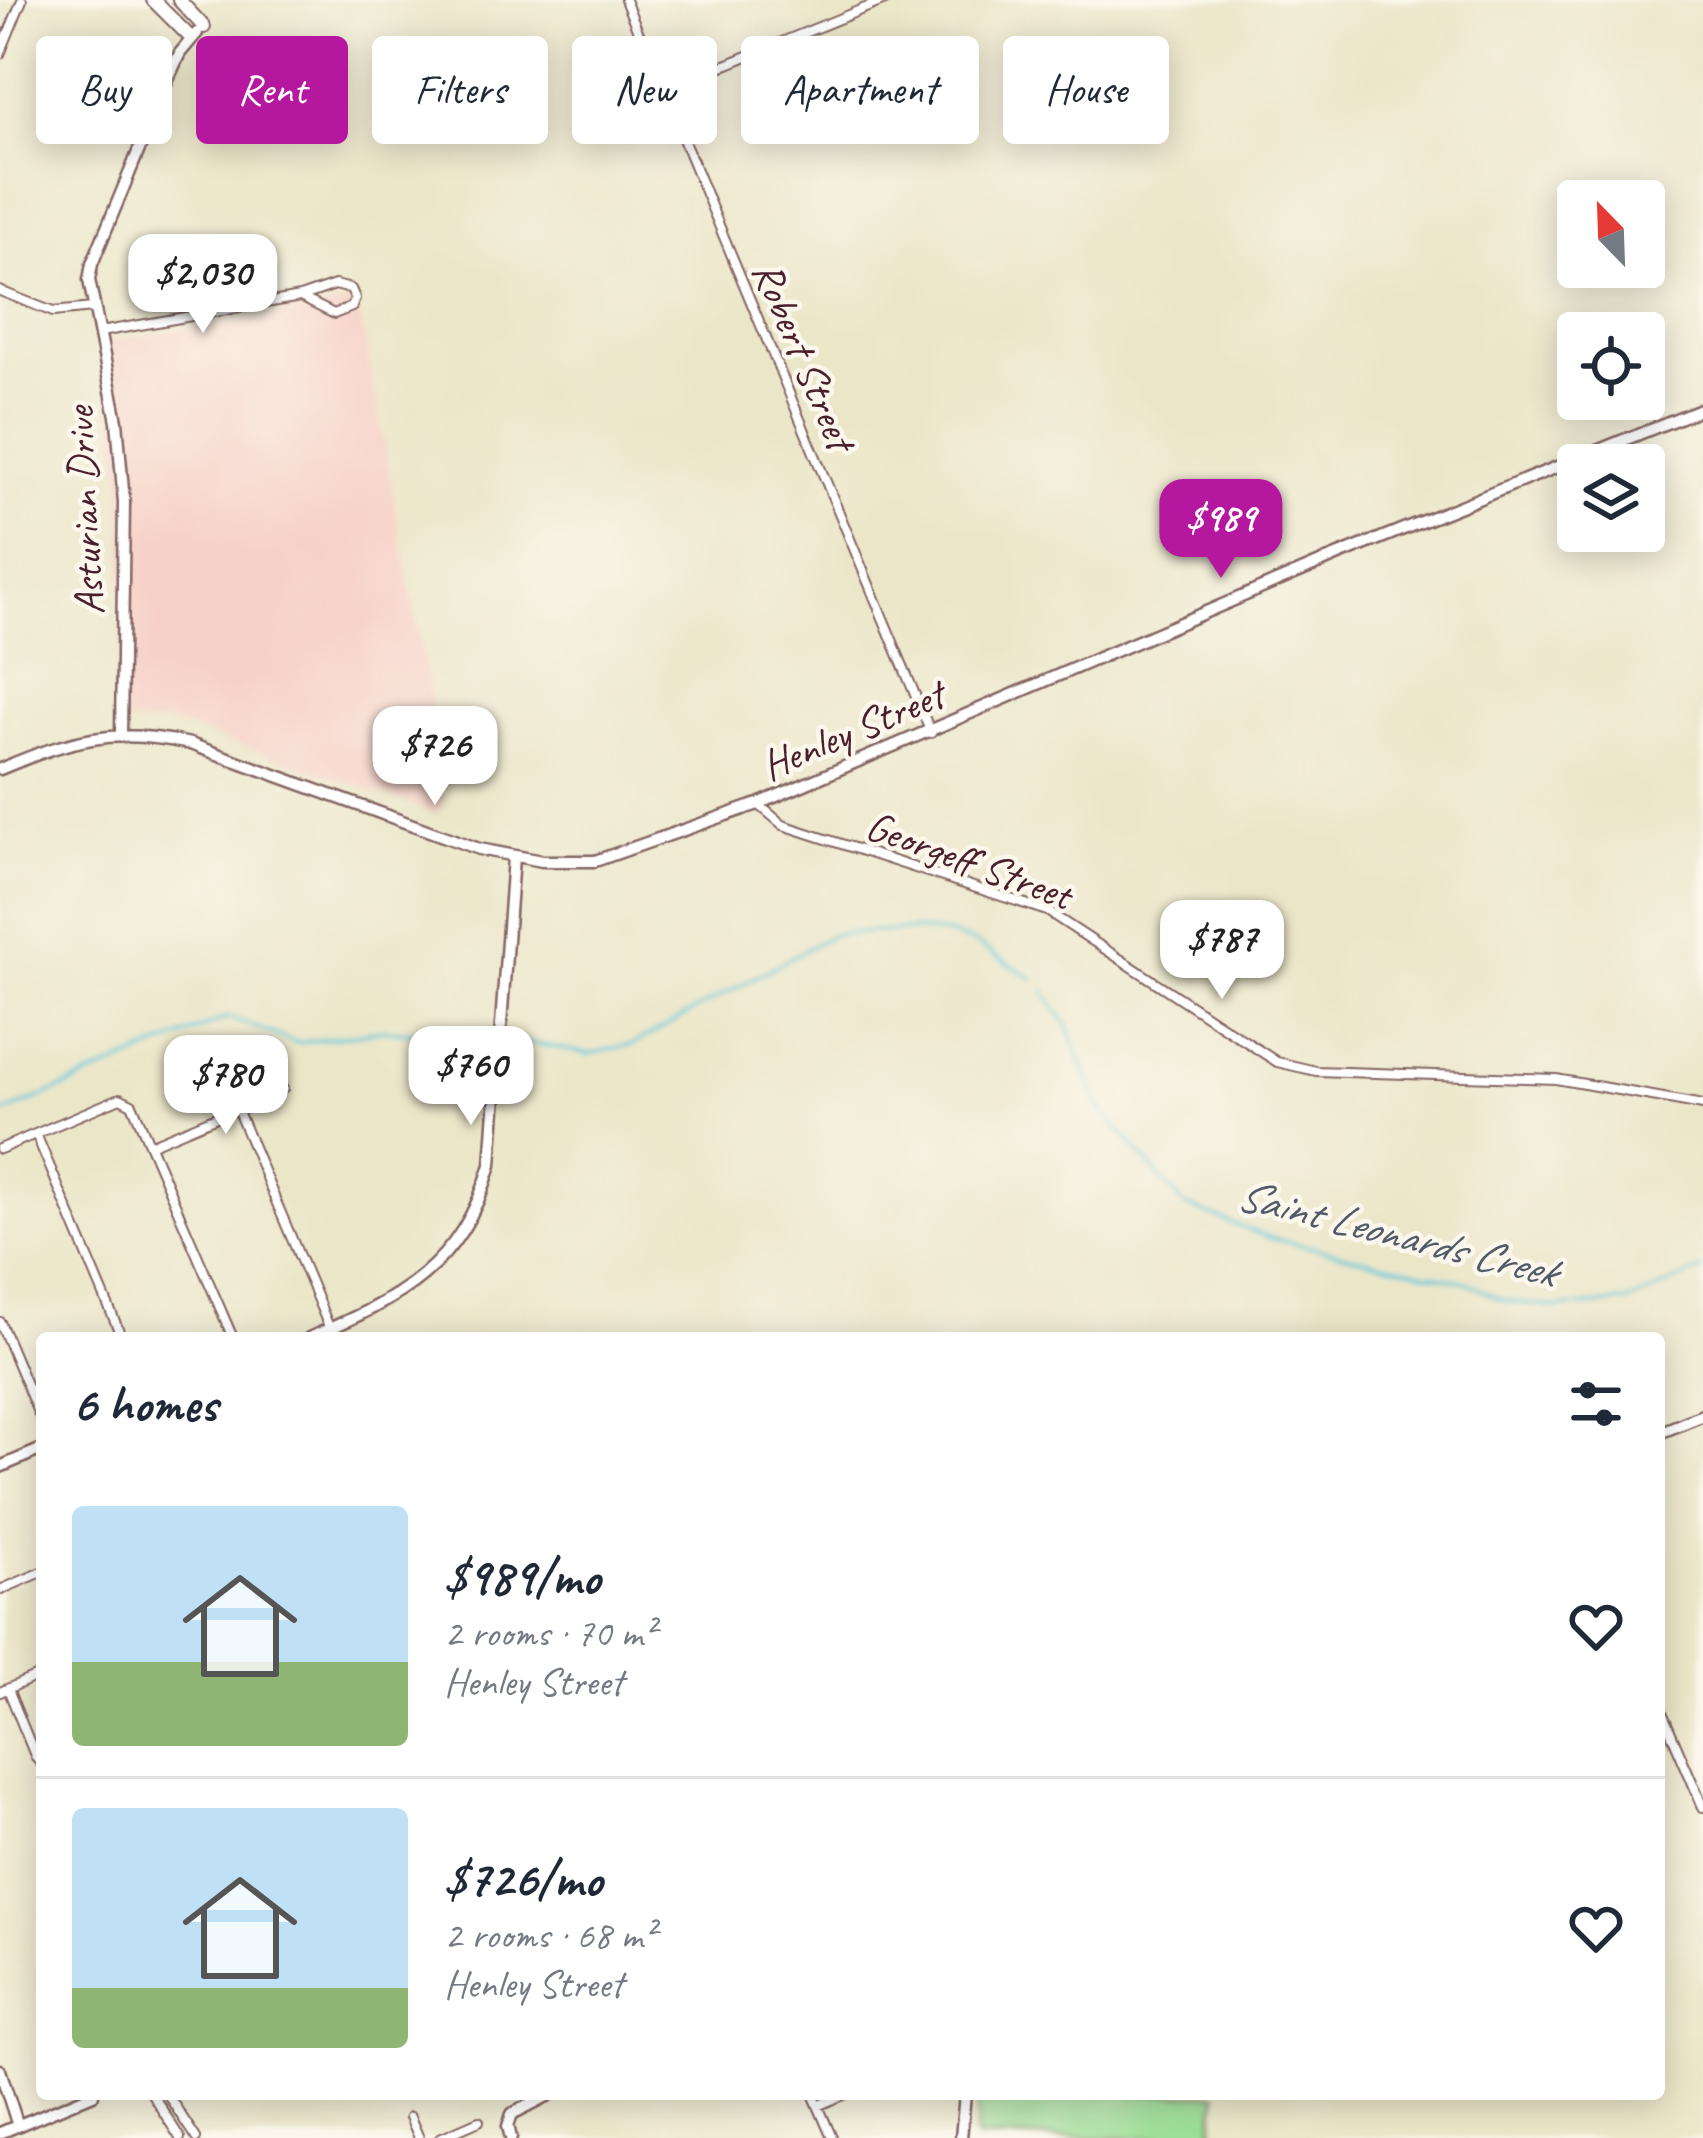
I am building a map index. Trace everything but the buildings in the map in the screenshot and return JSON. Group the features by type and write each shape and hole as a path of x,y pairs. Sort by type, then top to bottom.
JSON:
{"main road":[{"path":"153,0 190,38"},
{"path":"179,0 205,27"}],"street":[{"path":"0,54 22,0"},
{"name":"Robert Street","path":"625,0 640,36"},
{"path":"717,68 885,0"},
{"name":"Asturian Drive","path":"121,734 124,502 117,421 89,280 169,77 190,38 205,27"},
{"name":"Robert Street","path":"685,144 931,733"},
{"path":"98,333 300,296 335,285 351,290 355,298 352,307 334,314 300,296"},
{"path":"0,291 53,312 93,308"},
{"name":"Henley Street","path":"0,769 48,748 146,734 190,744 479,849 513,857 595,861 758,804 1339,555 1703,407"},
{"name":"Georgeff Street","path":"758,804 784,825 1047,911 1277,1062 1316,1071 1556,1079 1703,1105"},
{"path":"323,1332 382,1304 434,1267 479,1208 491,1165 513,857"},
{"path":"152,1144 283,1089"},
{"path":"0,1149 120,1099 133,1104 230,1332"},
{"path":"237,1108 330,1329"},
{"path":"36,1134 119,1332"},
{"path":"0,1322 36,1408"},
{"path":"1665,1431 1703,1415"},
{"path":"0,1467 36,1452"},
{"path":"0,1590 36,1575"},
{"path":"36,1677 4,1690 36,1758"},
{"path":"1665,1719 1703,1807"},
{"path":"0,2070 17,2126"},
{"path":"0,2133 79,2100"},
{"path":"156,2100 181,2138"},
{"path":"171,2100 196,2138"},
{"path":"511,2138 512,2114 539,2100"},
{"path":"816,2100 832,2138"},
{"path":"818,2106 832,2100"},
{"path":"961,2138 964,2100"},
{"path":"410,2117 419,2138"},
{"path":"440,2138 479,2121"}],"shaded area":[{"path":"358,302 446,783 438,813 205,733 165,722 121,724 124,502 107,341"}],"green space":[{"path":"978,2100 1216,2100 1212,2138 976,2138"}],"waterway":[{"name":"Saint Leonards Creek","path":"503,1038 589,1054 634,1044 833,934 916,930 947,934 975,943 1034,979"},
{"name":"Saint Leonards Creek","path":"1044,991 1067,1024 1098,1105 1184,1205 1270,1238 1466,1282 1502,1300 1555,1308 1629,1302 1703,1269"},
{"name":"Saint Leonards Creek","path":"0,1115 228,1017 297,1043 382,1030 494,1038"}]}
